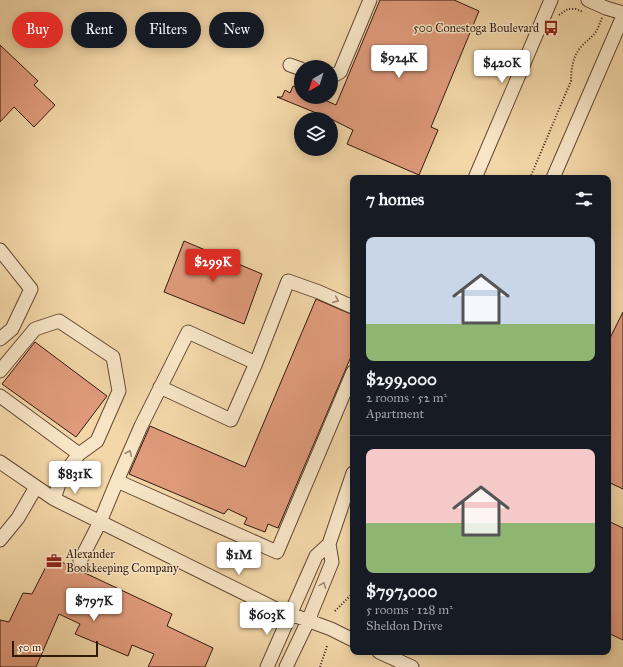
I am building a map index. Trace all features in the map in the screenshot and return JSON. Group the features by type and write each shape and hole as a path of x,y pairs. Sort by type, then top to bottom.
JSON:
{"street":[{"path":"338,73 340,72 370,0"},
{"path":"477,175 551,0"},
{"path":"554,175 623,14 588,0"},
{"path":"0,250 31,289 12,329 0,339"},
{"path":"160,387 231,420 256,363 288,281 319,292 350,306"},
{"path":"0,371 35,329 59,321 113,357 119,391 97,441 79,454 61,478 54,499"},
{"path":"80,561 100,522 141,426 188,332 256,363"},
{"path":"117,481 277,552 350,379"},
{"path":"0,396 79,454"},
{"path":"0,462 54,499 253,597 350,639"},
{"path":"286,667 308,621 332,562 329,544 350,482"},
{"path":"0,540 5,525 18,518 36,487"},
{"path":"267,667 316,556 329,544"},
{"path":"386,655 412,667"}],"path":[{"path":"531,175 572,81 571,69 574,60 582,46 597,30 606,8"},
{"path":"558,17 560,13 568,9 576,9 588,14"},
{"path":"335,611 350,596"},
{"path":"320,667 327,646"}],"building":[{"path":"380,0 454,0 479,11 431,127 438,130 419,175 347,144 353,130 338,122 338,112 314,112 294,104 336,105 338,104 338,100"},
{"path":"0,45 38,81 34,85 55,105 34,127 14,107 0,122"},
{"path":"293,86 294,104 277,97 282,97 285,90 290,93"},
{"path":"184,241 262,274 244,324 164,292"},
{"path":"316,299 350,314 350,359 278,528 268,524 265,532 244,524 247,518 228,509 224,514 129,474 150,426 245,467"},
{"path":"623,312 623,489 611,483 611,336"},
{"path":"35,342 107,396 76,437 2,384"},
{"path":"611,522 623,528 623,640 611,634"},
{"path":"51,557 172,614 167,626 213,648 205,667 148,667 154,654 132,645 128,656 75,634 80,624 59,614 36,667 0,667 0,620 9,622 23,593 32,594"}],"place":[{"name":"500 Conestoga Boulevard","path":"551,28"},
{"name":"Alexander Bookkeeping Company","path":"54,561"}]}
